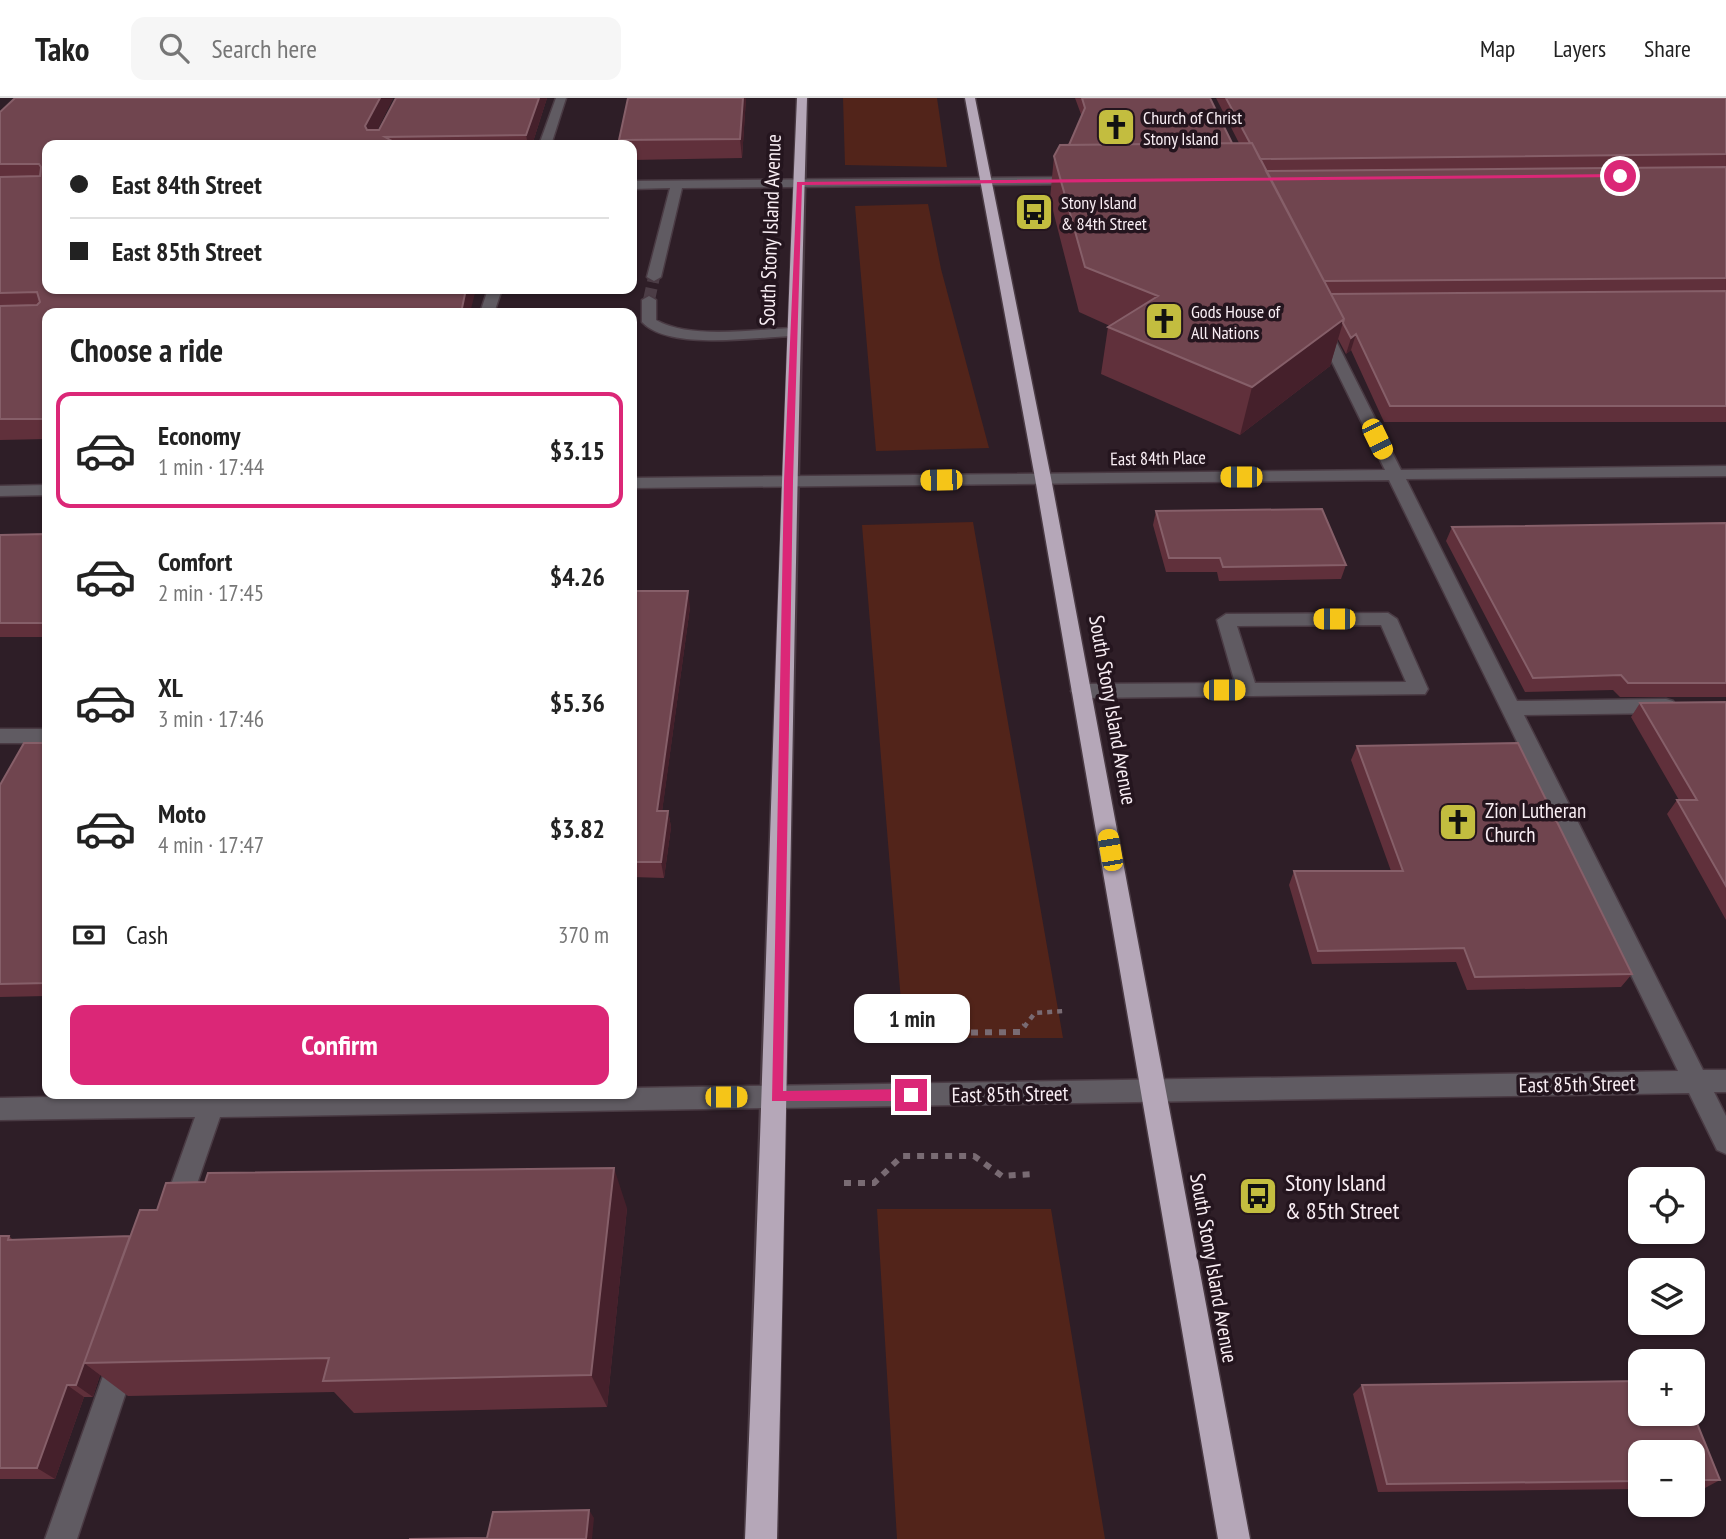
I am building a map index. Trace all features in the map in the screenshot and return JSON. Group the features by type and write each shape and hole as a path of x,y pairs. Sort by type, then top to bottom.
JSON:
{"highway":[{"name":"South Stony Island Avenue","path":"761,1539 776,1097 788,481 802,98"},
{"name":"South Stony Island Avenue","path":"970,98 1043,478 1234,1539"}],"street":[{"path":"547,140 561,98"},
{"path":"637,185 1095,181"},
{"path":"654,277 677,184"},
{"path":"649,300 649,322 666,332 794,332"},
{"path":"1316,315 1726,1142"},
{"name":"East 84th Place","path":"637,483 1726,471"},
{"path":"0,491 42,490"},
{"path":"1081,691 1418,689 1388,619 1226,620 1247,690"},
{"path":"1511,708 1686,706"},
{"path":"0,736 42,736"},
{"name":"East 85th Street","path":"637,1097 1153,1092 1726,1081"},
{"path":"167,1233 213,1099"},
{"name":"East 85th Street","path":"0,1109 213,1099"},
{"path":"61,1539 132,1335"}],"path":[{"path":"882,1014 908,1013 925,1033 1020,1032 1035,1013 1064,1011"},
{"path":"844,1183 874,1183 902,1156 974,1156 1002,1176 1034,1174"}],"shaded area":[{"path":"843,98 937,98 947,167 845,165"},
{"path":"928,204 941,269 989,448 876,451 855,206"},
{"path":"973,522 1063,1038 904,1038 862,525"},
{"path":"877,1209 1051,1209 1105,1539 897,1539"}],"building":[{"path":"15,98 380,98 365,126 367,130 379,130 396,98 539,98 526,135 385,137 390,140 42,140 42,294 465,294 462,308 42,308 42,419 0,419 0,306 37,305 40,302 37,292 0,293 0,177 40,176 41,167 39,164 0,164 0,112"},
{"path":"628,98 743,98 740,139 619,140"},
{"path":"1082,98 1210,98 1232,143 1069,145 1085,108"},
{"path":"1226,98 1726,98 1726,154 1260,159"},
{"path":"1252,143 1344,319 1252,387 1108,327 1158,296 1085,267 1054,156 1060,145"},
{"path":"1726,167 1726,278 1324,281 1266,171"},
{"path":"1726,291 1726,406 1390,406 1356,334 1351,338 1331,294"},
{"path":"1322,509 1346,565 1223,567 1220,558 1169,558 1156,511"},
{"path":"1726,523 1726,683 1628,683 1621,675 1533,678 1452,527"},
{"path":"42,534 42,623 0,623 0,535"},
{"path":"637,591 688,591 657,811 668,811 661,862 637,862"},
{"path":"1726,702 1726,886 1677,800 1697,800 1640,703"},
{"path":"24,743 42,743 42,983 0,984 0,785"},
{"name":"Zion Lutheran Church","path":"1518,743 1632,974 1475,977 1464,948 1318,951 1294,871 1403,871 1357,746"},
{"path":"614,1168 591,1375 323,1381 329,1358 84,1363 140,1210 157,1210 166,1183 205,1182 208,1173"},
{"path":"0,1236 9,1236 8,1240 130,1236 76,1385 67,1385 37,1468 0,1468"},
{"path":"1628,1381 1628,1426 1698,1426 1704,1440 1628,1440 1628,1481 1387,1484 1362,1385"},
{"path":"1705,1443 1720,1480 1705,1480"},
{"path":"589,1510 586,1539 409,1539 487,1538 493,1512"}],"tunnel":[{"path":"649,300 654,277"}],"place":[{"name":"Church of Christ Stony Island","path":"1116,127"},
{"name":"Stony Island & 84th Street","path":"1034,212"},
{"name":"Gods House of All Nations","path":"1164,321"},
{"name":"Zion Lutheran Church","path":"1458,822"},
{"name":"Stony Island & 85th Street","path":"1258,1196"}],"route":[{"path":"911,1095 776,1097 788,481 799,183 1620,176"}]}
